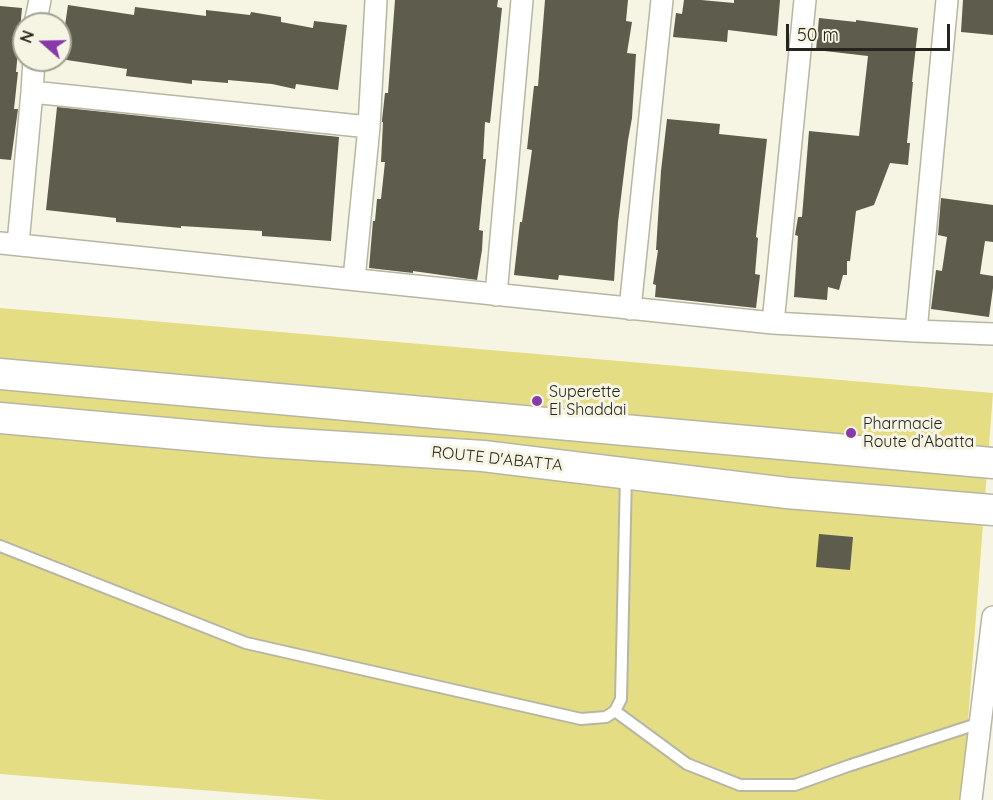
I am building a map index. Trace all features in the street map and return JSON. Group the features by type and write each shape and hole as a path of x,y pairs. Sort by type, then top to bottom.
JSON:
{"street":[{"path":"354,279 369,127 376,0"},
{"path":"496,295 522,0"},
{"path":"630,309 662,0"},
{"path":"773,323 805,0"},
{"path":"916,331 947,0"},
{"path":"33,72 9,244 773,323 993,334"},
{"path":"32,92 369,127"},
{"path":"0,374 993,463"},
{"name":"ROUTE D'ABATTA","path":"0,418 266,442 483,456 787,493 993,510"},
{"path":"971,800 987,723 993,617"}],"lane":[{"path":"0,546 246,643 581,719 606,717 615,711 621,699 626,473"},
{"path":"615,711 687,764 740,785 795,785 987,723"}],"shaded area":[{"path":"0,308 993,393 962,800 327,800 0,774"}],"building":[{"path":"395,0 498,0 497,7 502,8 490,123 485,122 483,159 486,159 479,230 483,231 477,280 413,271 413,273 369,268 373,221 375,221 377,199 381,199 385,162 381,162 382,120 385,93 388,93"},
{"path":"545,0 628,0 626,21 632,22 627,53 636,54 632,118 618,222 614,281 559,275 558,280 514,275 532,150 527,149 534,86 538,86"},
{"path":"684,0 734,3 734,0 780,0 777,36 728,30 727,42 673,37 676,13 682,14"},
{"path":"963,0 993,0 993,35 961,32"},
{"path":"68,5 134,15 135,7 206,16 206,10 250,15 251,12 281,17 281,22 313,28 314,21 347,25 338,90 296,84 295,89 272,84 228,80 228,83 192,80 192,84 126,76 127,69 72,61 72,12 67,12"},
{"path":"0,6 22,8 22,12 12,12 12,72 18,72 14,109 18,109 11,160 0,159"},
{"path":"819,18 918,28 907,143 910,143 908,165 890,163 874,205 856,211 850,261 847,261 847,275 843,275 839,290 828,287 827,300 794,297 798,236 795,235 798,217 802,217 809,131 859,136 868,56 816,50"},
{"path":"57,107 339,137 331,241 262,236 262,231 181,226 181,228 116,222 116,218 46,210"},
{"path":"667,119 720,124 719,134 767,139 756,237 758,238 755,274 760,275 756,308 655,297 656,285 653,284 658,250 656,250 661,171"},
{"path":"941,198 993,205 993,242 985,241 980,274 993,276 989,317 931,309 936,270 942,271 947,237 938,235"},
{"path":"819,534 853,537 850,570 816,567"}],"place":[{"name":"Superette El Shaddai","path":"537,401"},
{"name":"Pharmacie Route d’Abatta","path":"851,433"}]}
